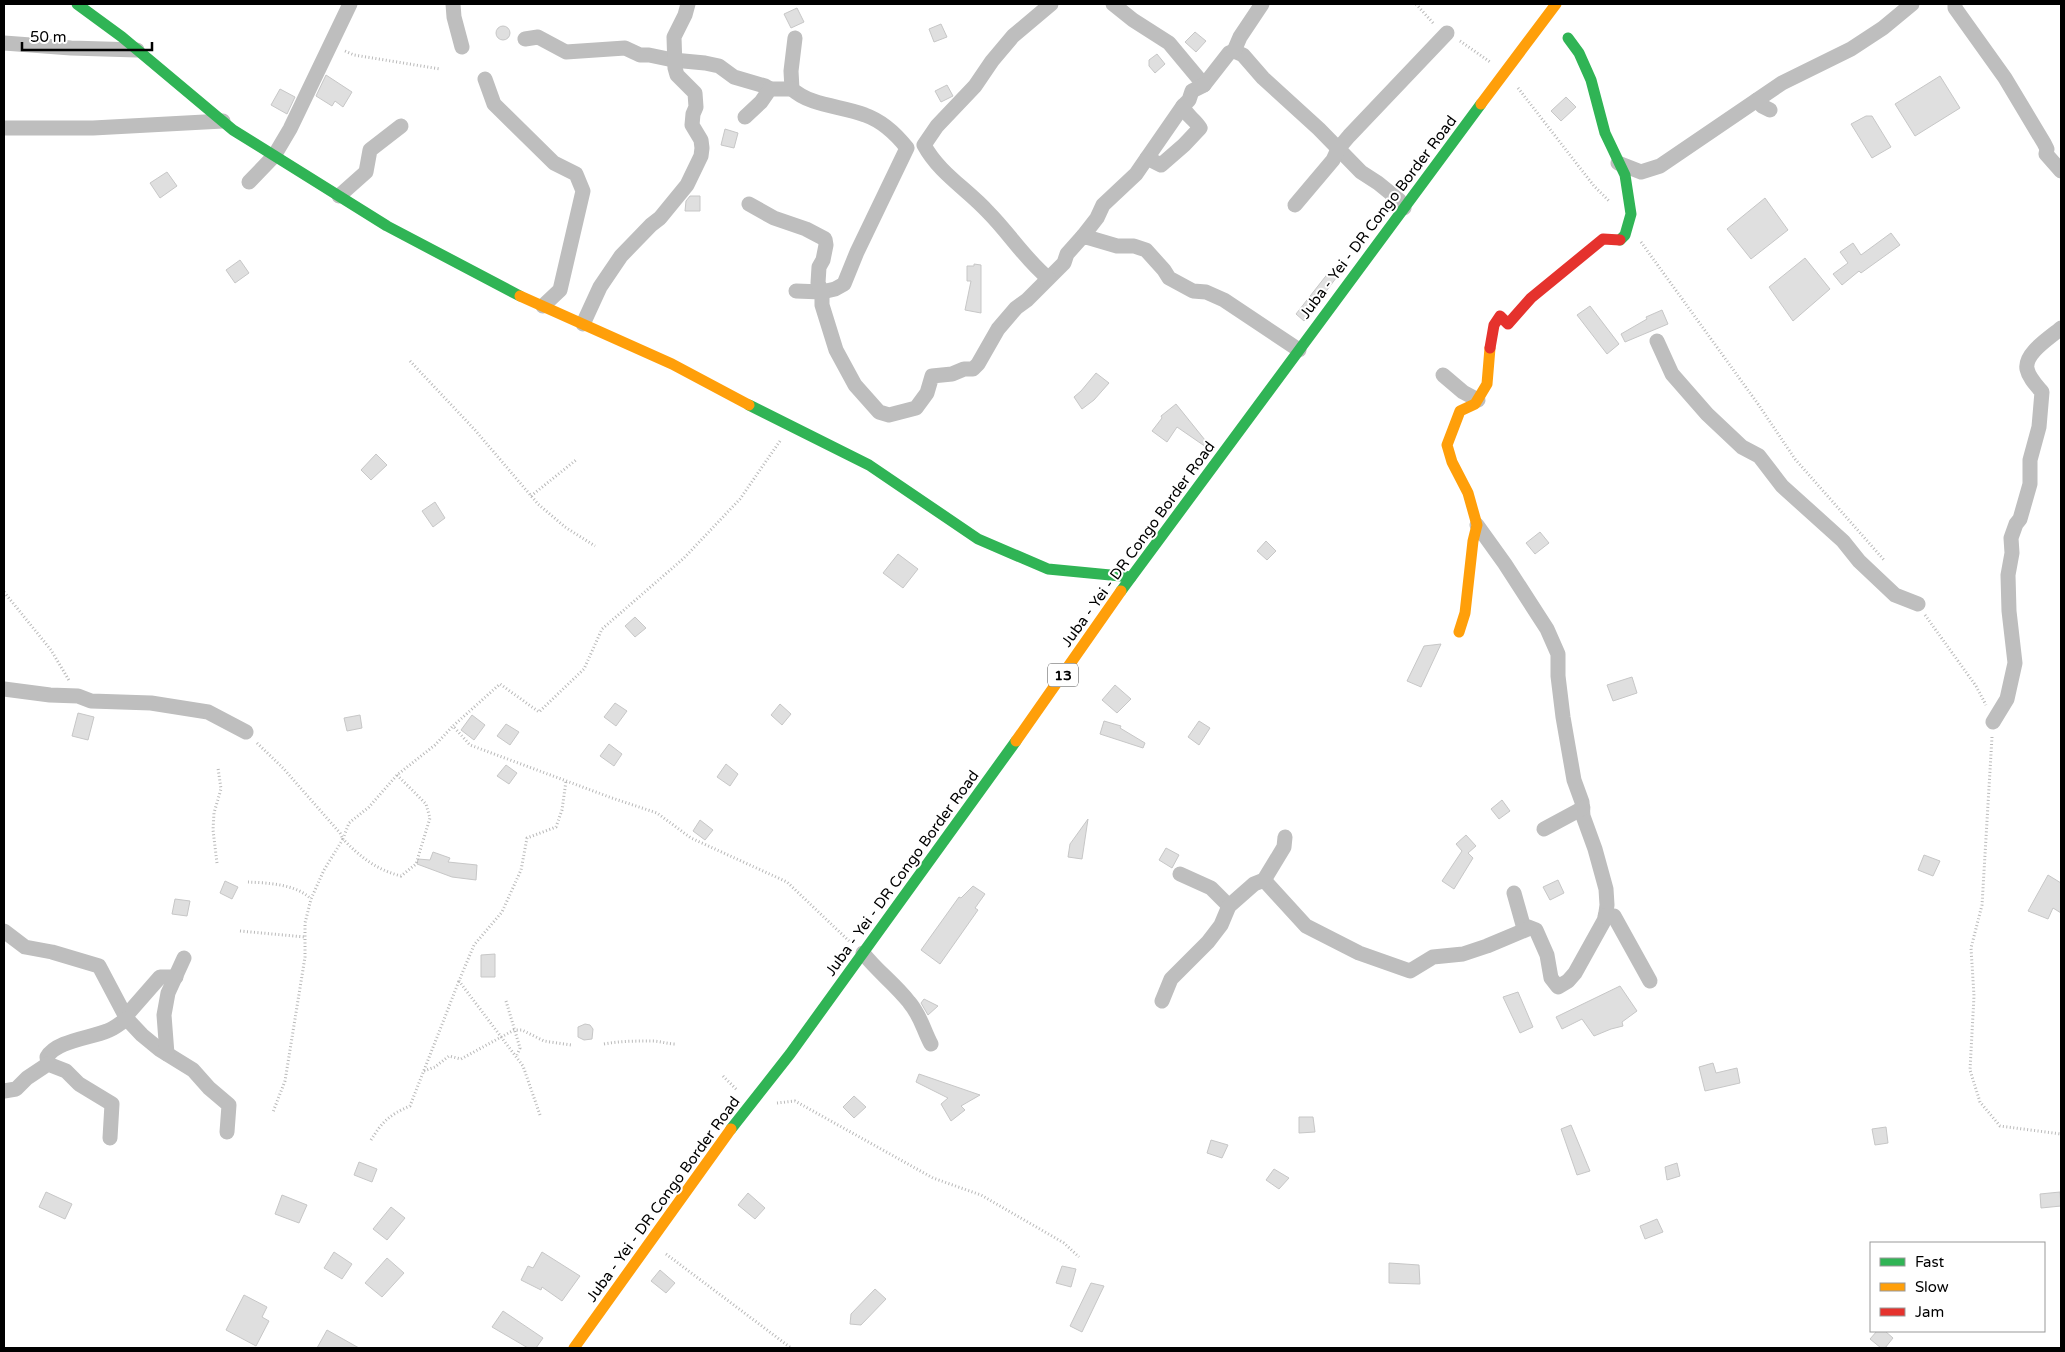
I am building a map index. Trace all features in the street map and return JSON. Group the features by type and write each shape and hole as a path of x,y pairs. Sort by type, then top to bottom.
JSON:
{"street":[{"path":"77,4 137,50 233,130 387,226 511,292 672,364 869,465 978,539 1048,568 1131,577"},
{"path":"249,182 274,156 350,4"},
{"path":"453,4 454,17 462,47"},
{"path":"583,324 600,287 621,256 681,194 700,156 701,140 692,125 693,114 696,108 695,93 677,75 674,37 685,15 688,4"},
{"path":"1048,278 1018,248 1006,230 988,211 938,166 924,145 937,126 975,86 992,61 1013,36 1051,4"},
{"path":"1113,4 1133,20 1169,43 1204,85"},
{"path":"749,204 774,218 806,229 825,239 826,245 823,260 819,267 818,283 822,292 822,304 828,330 846,370 855,385 880,412 889,415 916,408 926,393 932,376 973,369 978,364 998,329 1016,308 1027,300 1064,263 1067,254 1097,218 1102,205 1136,174 1189,100 1192,91 1204,85 1229,53 1234,51 1240,37 1262,4"},
{"name":"Juba - Yei - DR Congo Border Road","path":"574,1348 650,1241 863,953 1050,694 1131,577 1556,4"},
{"path":"1618,163 1641,172 1660,166 1782,83 1851,49 1875,34 1912,4"},
{"path":"1955,4 1955,8 2010,86 2044,143 2046,154 2061,171"},
{"path":"1295,205 1332,160 1338,149 1403,78 1448,33"},
{"path":"524,39 538,37 566,52 625,48 640,55 719,66 734,77 770,89 792,89 804,97 827,105 864,114 893,132 907,148 857,252 844,284 835,289 822,292 796,291"},
{"path":"792,89 791,71 795,38"},
{"path":"1514,893 1523,925 1536,930 1547,955 1551,978 1558,987 1568,981 1575,973 1605,916 1607,905 1606,889 1583,816 1574,780 1563,718 1558,676 1558,654 1547,628 1506,564 1477,525 1468,492 1452,462 1447,445 1460,411 1475,404 1487,384 1490,342 1494,325 1500,316 1508,324 1531,298 1603,239 1621,240 1625,236 1629,224 1631,214 1625,175 1605,133 1591,80 1578,53 1568,38"},
{"path":"4,43 137,50"},
{"path":"1234,51 1243,55 1263,78 1319,129 1361,172 1399,200 1404,208"},
{"path":"485,79 494,104 554,163 576,174 583,191 560,290 543,306"},
{"path":"745,117 770,89"},
{"path":"1757,100 1762,106 1770,110"},
{"path":"1146,158 1160,165 1184,145 1200,128 1196,120 1185,112 1183,106"},
{"path":"4,128 93,128 223,121"},
{"path":"339,196 366,172 370,150 401,126"},
{"path":"1626,186 1638,181 1650,169"},
{"path":"1083,236 1117,246 1134,246 1146,250 1169,278 1194,290 1206,292 1224,300 1299,350"},
{"path":"1993,722 2007,699 2015,663 2009,611 2008,575 2012,553 2011,538 2020,519 2030,484 2030,460 2039,427 2042,392 2030,377 2026,367 2030,356 2061,328"},
{"path":"1657,341 1672,374 1708,414 1742,447 1759,456 1782,486 1843,541 1860,561 1895,595 1918,604"},
{"path":"1443,375 1463,392 1478,400"},
{"path":"1459,632 1465,613 1473,542 1477,525"},
{"path":"4,689 50,695 78,696 91,701 151,703 208,712 246,732"},
{"path":"1544,828 1582,808"},
{"path":"1162,1001 1171,979 1194,958 1221,926 1229,906 1254,884 1264,880 1284,847 1285,837"},
{"path":"1180,874 1211,888 1229,906"},
{"path":"1264,880 1306,926 1359,953 1410,971 1434,956 1471,951 1530,928"},
{"path":"1605,916 1614,916 1650,981"},
{"path":"4,931 25,947 52,952 99,966 126,1018 142,1035 167,1054 193,1070 209,1088 229,1105 227,1132"},
{"path":"863,953 875,969 909,1002 920,1017 931,1044"},
{"path":"167,1054 164,1015 168,993 184,958"},
{"path":"48,1064 47,1057 50,1052 58,1047 108,1031 126,1018 160,977 176,976"},
{"path":"4,1091 16,1090 27,1078 48,1064"},
{"path":"48,1064 66,1071 86,1089 112,1104 110,1138"}],"path":[{"path":"331,44 354,55 440,69"},
{"path":"1505,72 1594,186 1629,224 1708,333 1724,360 1758,404 1795,459 1885,562"},
{"path":"410,361 475,430 538,504 565,527 595,546"},
{"path":"273,1112 285,1081 305,957 305,923 311,899 324,870 343,839 349,822 368,807 397,775 435,745 453,726 500,684 539,712 584,670 602,629 684,558 740,498 791,426"},
{"path":"531,496 576,460"},
{"path":"4,592 51,650 78,696"},
{"path":"1918,604 1976,686 1993,722 1982,905 1971,948 1974,996 1970,1070 1980,1102 2000,1126 2061,1134"},
{"path":"453,726 470,745 657,813 691,838 787,882 863,953"},
{"path":"246,732 283,768 356,853 386,872 401,876 416,864 430,818 426,804 397,775"},
{"path":"217,863 214,813 221,789 218,768"},
{"path":"371,1140 382,1123 396,1112 410,1106 474,945 502,912 521,870 527,838 556,828 562,810 566,781"},
{"path":"248,882 266,882 304,892 311,899"},
{"path":"240,931 305,937"},
{"path":"459,980 523,1066 540,1115"},
{"path":"506,1001 520,1048 516,1055"},
{"path":"423,1072 435,1067 449,1056 461,1059 514,1030 522,1030 544,1041 571,1045"},
{"path":"604,1044 618,1041 636,1043 654,1041 676,1044"},
{"path":"723,1076 742,1096 772,1103 795,1101 933,1178 981,1195 1064,1243 1079,1256"},
{"path":"650,1241 791,1348"}],"building":[{"path":"797,8 804,22 791,28 784,14"},
{"path":"941,24 947,37 934,42 929,29"},
{"path":"500,26 506,26 510,33 506,40 500,40 496,36 496,30"},
{"path":"1195,32 1206,41 1196,52 1185,42"},
{"path":"1157,54 1165,64 1155,73 1149,66 1149,60"},
{"path":"326,75 352,92 343,107 335,101 332,106 316,96"},
{"path":"1940,76 1960,108 1915,136 1895,104"},
{"path":"947,85 953,96 941,102 935,91"},
{"path":"280,89 295,97 287,114 271,105"},
{"path":"1566,97 1576,107 1561,121 1551,111"},
{"path":"1866,116 1872,116 1891,147 1872,158 1851,124"},
{"path":"725,129 738,133 734,148 721,145"},
{"path":"167,172 177,186 160,198 150,183"},
{"path":"690,196 700,196 700,211 685,211 686,201"},
{"path":"1765,198 1788,230 1751,259 1727,229"},
{"path":"1891,233 1900,245 1861,273 1859,271 1842,285 1833,274 1848,263 1840,252 1853,243 1861,255"},
{"path":"1805,258 1830,289 1793,321 1769,287"},
{"path":"240,260 249,273 235,283 226,270"},
{"path":"974,264 981,265 981,313 965,310 971,281 967,281 967,266 974,266"},
{"path":"1329,272 1336,278 1304,321 1296,314"},
{"path":"1590,306 1619,344 1607,354 1577,315"},
{"path":"1662,310 1668,324 1625,342 1621,334 1647,319 1646,317"},
{"path":"1096,373 1109,383 1094,400 1082,409 1074,397"},
{"path":"1176,404 1209,445 1206,447 1177,427 1167,442 1152,431 1162,418 1161,416"},
{"path":"376,454 387,465 371,480 361,470"},
{"path":"435,502 445,518 433,527 422,511"},
{"path":"1540,532 1549,543 1535,554 1526,543"},
{"path":"1266,541 1276,551 1267,560 1257,551"},
{"path":"898,554 918,569 903,588 883,573"},
{"path":"635,617 646,628 635,637 625,626"},
{"path":"1441,644 1421,687 1407,681 1424,646"},
{"path":"1632,677 1637,693 1613,701 1607,685"},
{"path":"1115,685 1131,699 1117,713 1102,700"},
{"path":"615,703 627,711 616,726 604,717"},
{"path":"780,704 791,714 782,725 771,715"},
{"path":"78,713 94,717 88,740 72,736"},
{"path":"360,715 362,728 347,731 344,718"},
{"path":"472,715 485,725 474,740 461,730"},
{"path":"1104,721 1121,726 1120,728 1145,743 1143,748 1100,734"},
{"path":"1199,721 1210,728 1199,745 1188,737"},
{"path":"506,724 519,732 510,745 497,736"},
{"path":"609,744 622,754 614,766 600,756"},
{"path":"726,764 738,774 730,786 717,777"},
{"path":"506,765 517,773 509,784 497,776"},
{"path":"1502,800 1510,811 1499,819 1491,809"},
{"path":"1088,819 1082,859 1068,857 1070,844"},
{"path":"700,820 713,830 705,840 693,831"},
{"path":"1466,835 1476,846 1468,853 1473,858 1454,889 1442,881 1462,851 1456,844"},
{"path":"1166,848 1179,855 1172,868 1159,860"},
{"path":"433,852 450,858 448,862 477,865 476,880 452,877 417,864 418,859 430,860"},
{"path":"1924,855 1940,861 1933,876 1918,870"},
{"path":"2048,875 2061,883 2061,913 2053,908 2048,919 2028,911"},
{"path":"1558,880 1564,893 1550,900 1543,887"},
{"path":"225,881 238,887 232,899 220,893"},
{"path":"973,886 985,894 975,908 978,910 940,964 921,950 959,897 961,898"},
{"path":"175,899 190,901 187,916 172,914"},
{"path":"495,954 495,977 481,977 481,955"},
{"path":"1620,986 1637,1011 1622,1022 1623,1026 1594,1036 1582,1019 1562,1029 1556,1017"},
{"path":"1518,992 1533,1027 1520,1033 1503,997"},
{"path":"924,999 938,1006 928,1015 921,1003"},
{"path":"585,1024 590,1025 593,1029 592,1039 584,1040 578,1037 578,1027"},
{"path":"1713,1063 1716,1073 1737,1068 1740,1083 1705,1091 1699,1067"},
{"path":"919,1074 980,1095 961,1106 965,1110 951,1121 941,1104 948,1098 916,1082"},
{"path":"854,1096 866,1107 854,1118 843,1107"},
{"path":"1299,1117 1313,1117 1315,1132 1299,1133"},
{"path":"1571,1125 1590,1171 1577,1175 1561,1129"},
{"path":"1886,1127 1888,1143 1875,1145 1872,1129"},
{"path":"1211,1140 1228,1145 1222,1158 1207,1153"},
{"path":"359,1162 377,1169 372,1182 354,1175"},
{"path":"1677,1163 1680,1176 1667,1180 1665,1167"},
{"path":"1274,1169 1289,1178 1279,1189 1266,1180"},
{"path":"46,1192 72,1204 65,1219 39,1207"},
{"path":"2060,1192 2061,1206 2041,1208 2040,1194"},
{"path":"748,1193 765,1208 755,1219 738,1205"},
{"path":"282,1195 307,1205 299,1223 275,1214"},
{"path":"391,1207 405,1218 387,1240 373,1229"},
{"path":"1657,1219 1663,1232 1645,1239 1640,1226"},
{"path":"334,1252 352,1264 342,1279 324,1268"},
{"path":"542,1252 580,1276 562,1301 542,1287 541,1290 521,1280 528,1266 533,1268"},
{"path":"387,1258 404,1273 382,1297 365,1283"},
{"path":"1389,1263 1419,1265 1420,1284 1389,1283"},
{"path":"1062,1266 1076,1269 1071,1287 1056,1283"},
{"path":"660,1270 675,1283 666,1293 651,1281"},
{"path":"1091,1283 1104,1286 1082,1332 1070,1326"},
{"path":"875,1289 886,1299 861,1325 850,1324 851,1314"},
{"path":"244,1295 267,1307 262,1317 269,1321 256,1346 226,1330"},
{"path":"503,1311 543,1338 536,1348 528,1348 492,1327"},
{"path":"327,1330 359,1348 317,1348"},
{"path":"1876,1332 1886,1332 1893,1338 1885,1348 1881,1348 1870,1339"}],"traffic: fast":[{"path":"77,4 122,37 233,130 387,226 520,296"},
{"path":"1568,38 1579,53 1591,80 1605,133 1625,175 1631,214 1625,235 1620,240"},
{"path":"1121,591 1481,104"},
{"path":"749,405 869,465 978,539 1048,569 1131,577"},
{"path":"731,1129 790,1054 1016,741"}],"traffic: slow":[{"path":"1481,104 1556,4"},
{"path":"520,296 672,364 749,405"},
{"path":"1459,632 1465,613 1473,541 1477,525 1468,493 1452,462 1447,445 1460,411 1475,404 1487,384 1490,348"},
{"path":"1016,741 1121,591"},
{"path":"574,1348 731,1129"}],"traffic: jam":[{"path":"1490,348 1494,325 1500,316 1508,324 1531,298 1603,239 1620,240"}]}
